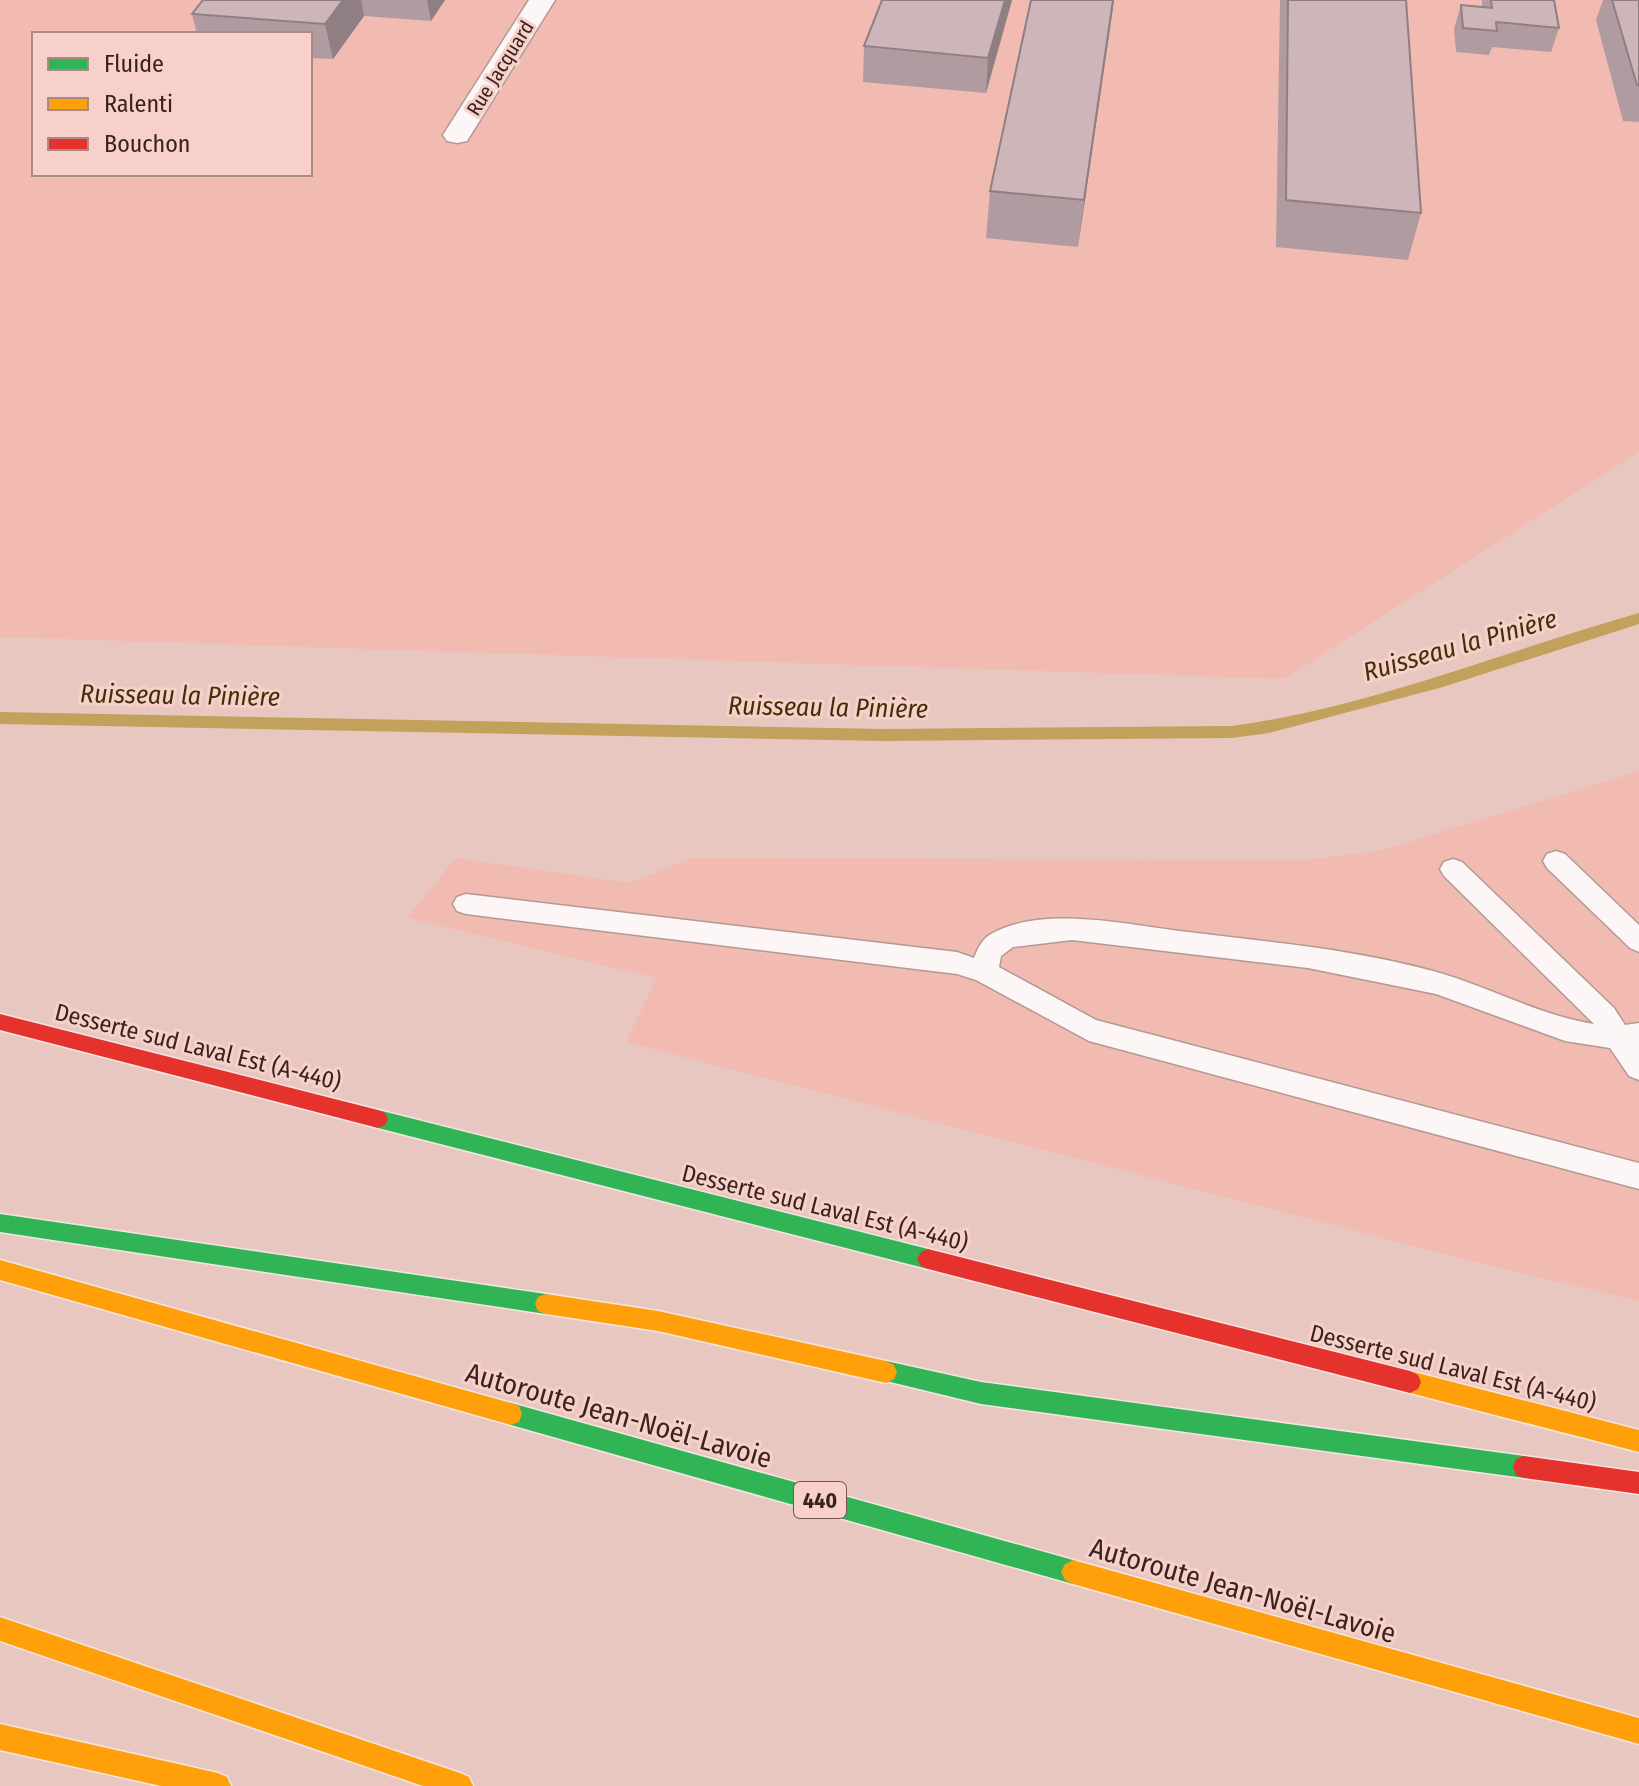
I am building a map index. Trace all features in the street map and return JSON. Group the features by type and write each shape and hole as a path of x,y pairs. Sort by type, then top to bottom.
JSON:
{"highway":[{"name":"Desserte sud Laval Est (A-440)","path":"0,1022 1639,1441"},
{"path":"0,1223 658,1321 981,1393 1639,1483"},
{"name":"Autoroute Jean-Noël-Lavoie","path":"0,1270 1639,1731"},
{"path":"0,1629 460,1786"},
{"path":"0,1737 218,1786"}],"street":[{"name":"Rue Jacquard","path":"457,135 542,0"}],"lane":[{"path":"1556,861 1639,941"},
{"path":"1453,869 1604,1016 1630,1036 1639,1068"},
{"path":"466,904 957,963 985,972 1089,1030 1639,1176"},
{"path":"985,972 985,959 991,946 1007,937 1072,931 1129,936 1343,961 1438,983 1564,1028 1630,1036"}],"shaded area":[{"path":"0,0 1639,0 1639,452 1284,679 0,637"},
{"path":"1639,771 1639,1301 1483,1264 626,1042 657,978 407,918 456,858 630,883 691,858 1305,860 1379,851"}],"building":[{"path":"203,0 343,0 325,24 192,14"},
{"path":"882,0 1005,0 988,58 864,46"},
{"path":"1031,0 1113,0 1084,200 990,191"},
{"path":"1288,0 1406,0 1421,213 1286,200"},
{"path":"1491,0 1554,0 1559,28 1496,22 1497,31 1463,28 1461,5 1492,8"},
{"path":"1612,0 1639,0 1639,85 1637,85"}],"waterway":[{"name":"Ruisseau la Pinière","path":"0,718 885,735 1232,732 1269,727 1443,681 1639,618"}],"traffic: fast":[{"path":"378,1119 928,1259"},
{"path":"0,1223 546,1304"},
{"path":"886,1372 981,1393 1524,1467"},
{"path":"511,1414 1073,1572"}],"traffic: slow":[{"path":"0,1270 511,1414"},
{"path":"546,1304 658,1321 886,1372"},
{"path":"1410,1382 1639,1441"},
{"path":"1073,1572 1639,1731"},
{"path":"0,1629 460,1786"},
{"path":"0,1737 218,1786"}],"traffic: jam":[{"path":"0,1022 378,1119"},
{"path":"928,1259 1410,1382"},
{"path":"1524,1467 1639,1483"}]}
